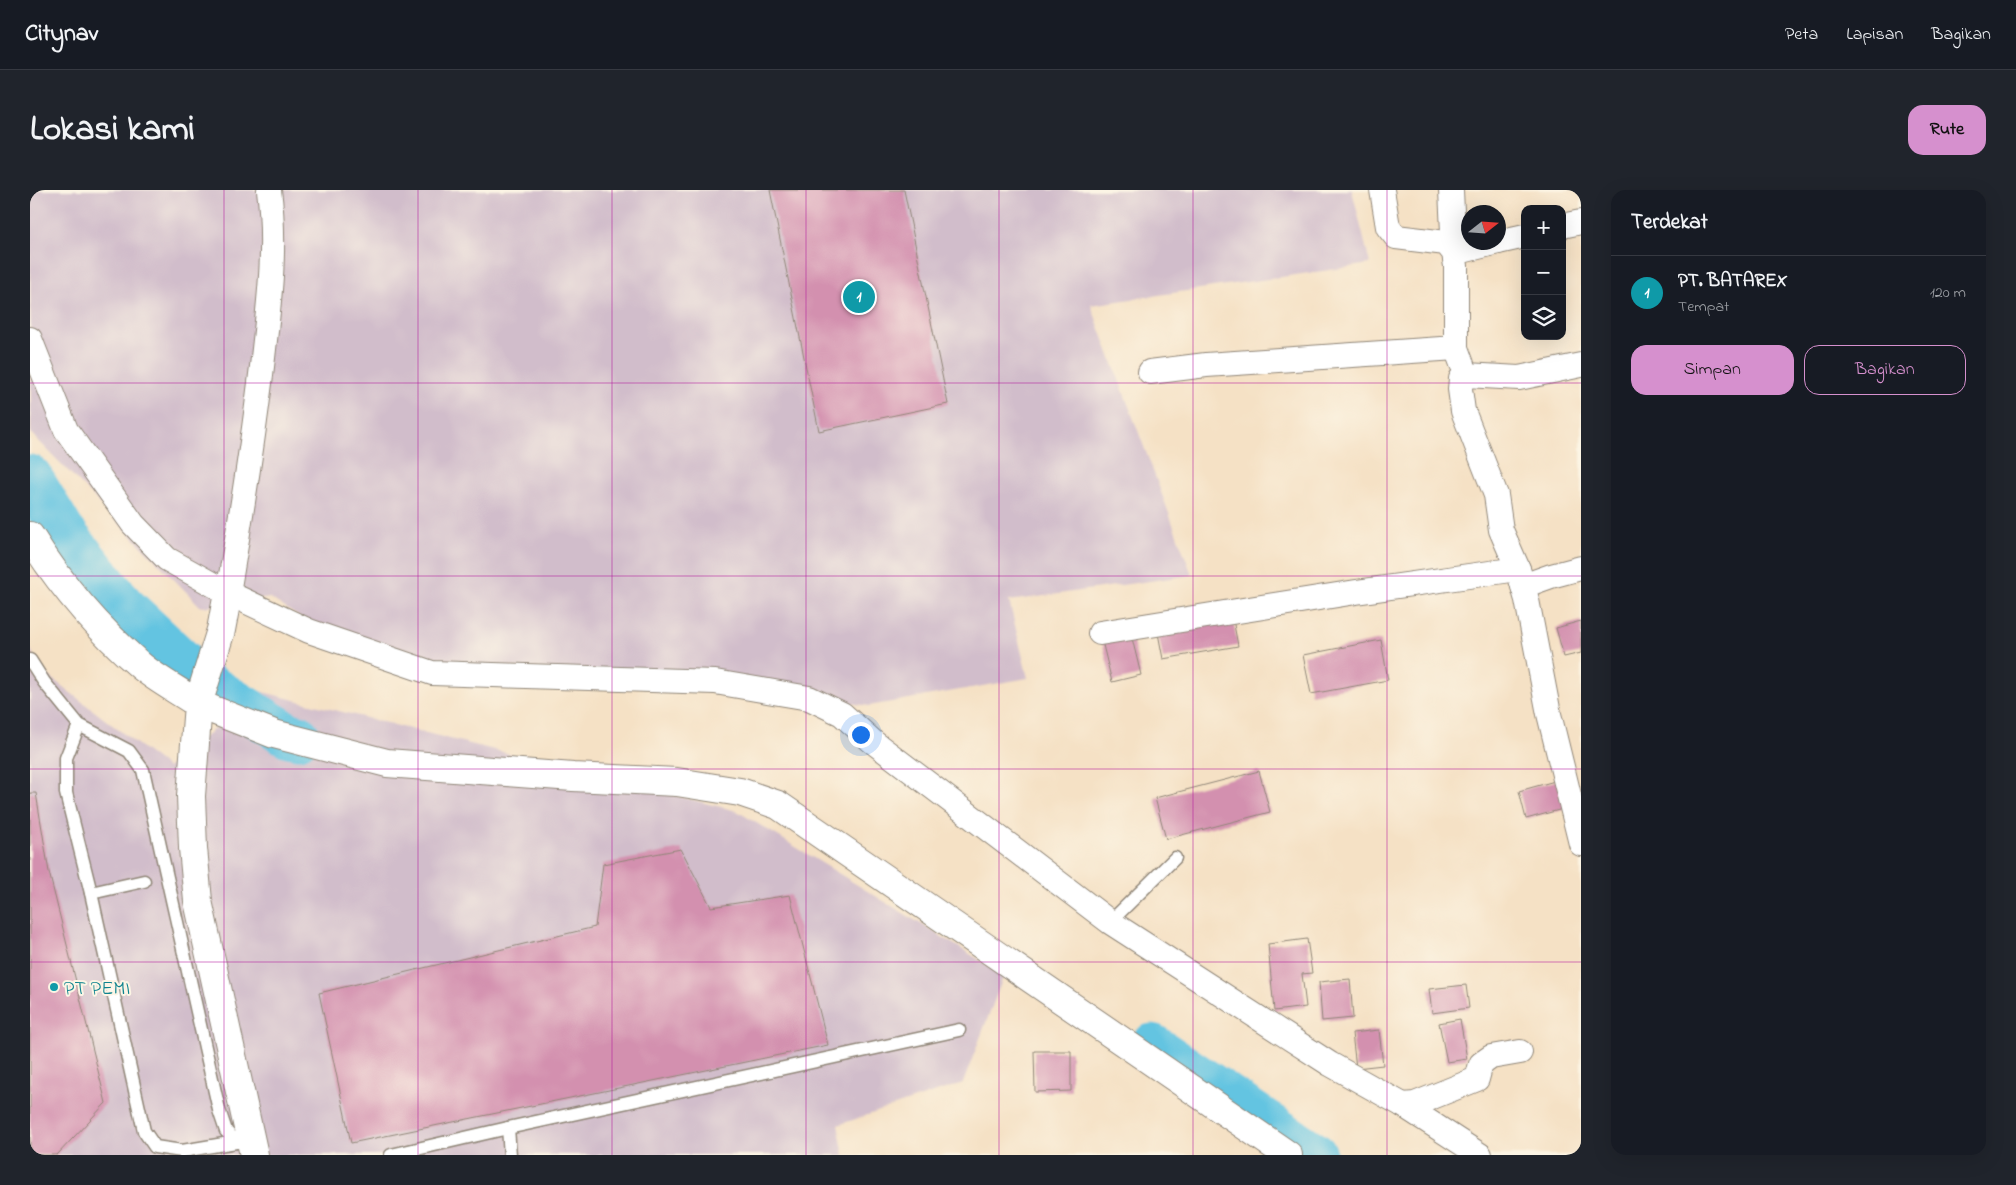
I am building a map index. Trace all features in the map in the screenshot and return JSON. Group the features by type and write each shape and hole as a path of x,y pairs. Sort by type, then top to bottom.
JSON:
{"street":[{"path":"247,1145 198,901 191,796 194,742 200,694 221,630 254,437 270,289 273,238 269,190"},
{"path":"1382,190 1388,227 1396,237 1446,243 1454,253"},
{"path":"1451,190 1456,266 1456,348 1466,375"},
{"path":"1566,225 1581,222"},
{"path":"1506,240 1521,237"},
{"path":"1454,253 1466,250"},
{"path":"30,339 66,430 133,524 166,559 228,593 309,631 432,673 715,682 809,698 842,714 872,741 1110,922 1330,1064 1403,1104 1480,1155"},
{"path":"1150,372 1216,365 1456,348"},
{"path":"1581,365 1519,378 1466,375 1461,379 1460,389 1463,411 1496,495 1501,530 1521,578 1549,714 1581,844"},
{"path":"30,536 50,567 98,625 142,667 200,694 274,734 387,763 573,777 677,782 740,792 778,805 1288,1155"},
{"path":"1100,634 1356,592 1551,576 1581,568"},
{"path":"1403,1104 1415,1104 1477,1079 1481,1064 1491,1056 1520,1052"}],"lane":[{"path":"30,660 44,682 79,725 129,751 143,770 219,1110 226,1131 247,1145"},
{"path":"79,725 66,758 66,793 91,893 144,1130 155,1147 182,1151 247,1145"},
{"path":"1110,922 1176,858"},
{"path":"91,893 144,881"},
{"path":"392,1155 959,1030"},
{"path":"508,1128 510,1155"}],"shaded area":[{"path":"30,190 1352,190 1370,264 1091,305 1192,575 1009,601 1028,678 869,706 685,677 364,659 270,598 201,607 31,433"},
{"path":"30,648 41,670 168,768 259,691 737,811 1004,975 963,1083 838,1125 844,1155 30,1155"}],"building":[{"path":"770,190 904,190 948,404 819,431"},
{"path":"1232,614 1238,646 1163,659 1157,628"},
{"path":"1581,621 1581,653 1564,657 1556,628"},
{"path":"1131,634 1141,675 1112,682 1102,641"},
{"path":"1381,640 1388,680 1311,694 1303,655"},
{"path":"1259,771 1270,812 1166,839 1155,798"},
{"path":"1562,779 1570,807 1526,819 1519,791"},
{"name":"PT PEMI","path":"30,793 36,793 49,872 106,1103 57,1155 30,1155"},
{"path":"681,849 711,907 790,895 828,1045 351,1143 319,993 595,927 603,864"},
{"path":"1307,939 1312,973 1302,974 1306,1007 1274,1011 1268,944"},
{"path":"1350,979 1353,1018 1322,1021 1319,982"},
{"path":"1466,985 1469,1008 1432,1013 1429,989"},
{"path":"1460,1019 1467,1059 1447,1062 1439,1023"},
{"path":"1379,1030 1383,1065 1356,1068 1352,1033"},
{"path":"1034,1051 1071,1051 1071,1091 1035,1092"}],"waterway":[{"path":"30,477 63,532 123,606 207,685 289,735 298,737"},
{"path":"1152,1046 1315,1155"}],"place":[{"name":"PT. BATAREX","path":"859,297"},
{"name":"PT PEMI","path":"54,987"}]}
